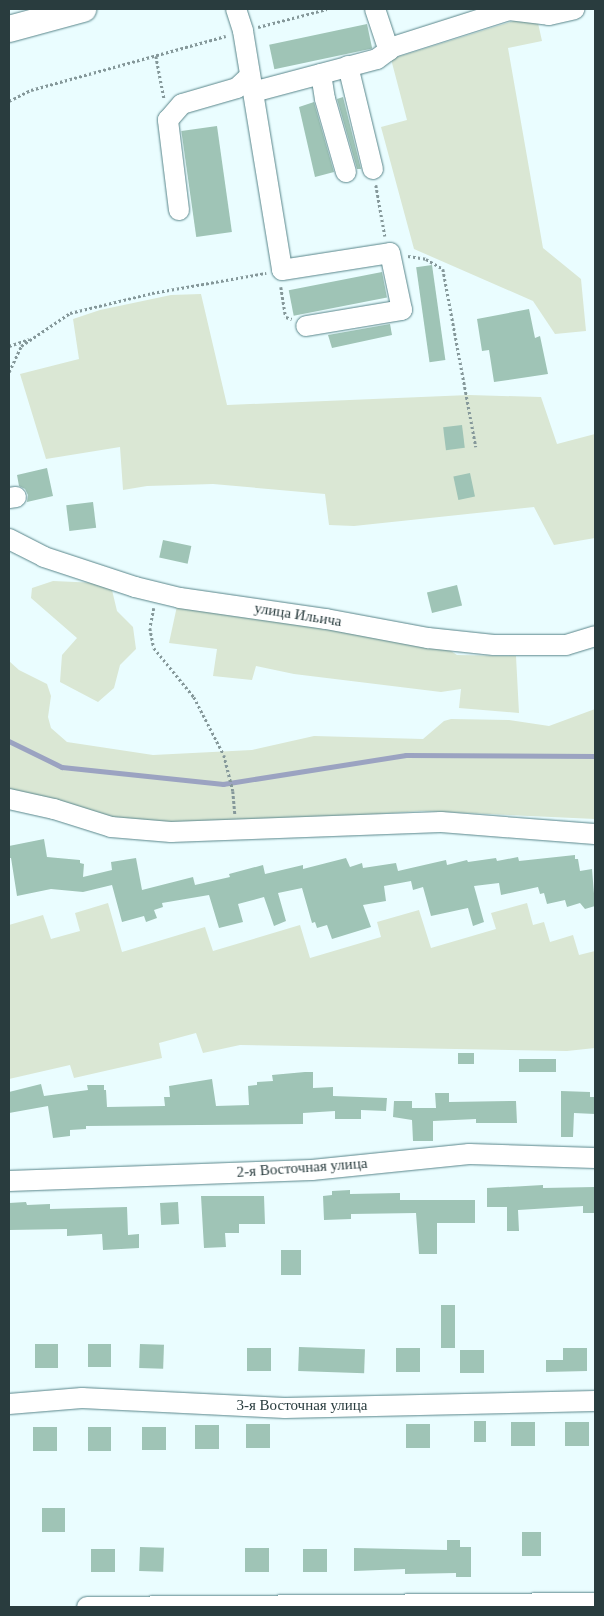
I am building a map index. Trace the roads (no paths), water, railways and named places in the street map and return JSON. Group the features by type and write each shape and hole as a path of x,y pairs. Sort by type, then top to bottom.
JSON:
{"main road":[{"path":"9,29 83,9"}],"street":[{"path":"236,9 243,31 280,270 390,253 402,310 306,326"},
{"path":"376,9 389,51"},
{"path":"179,210 168,120 182,104 251,84 321,74 377,59 393,47 509,10 549,15 574,9"},
{"path":"348,66 373,169"},
{"path":"321,74 325,99 346,172"},
{"name":"улица Ильича","path":"9,539 44,557 158,593 326,619 428,638 494,645 566,645 595,636"},
{"path":"9,799 54,809 111,827 171,832 441,822 595,834"},
{"name":"2-я Восточная улица","path":"9,1181 312,1170 469,1154 595,1158"},
{"name":"3-я Восточная улица","path":"9,1404 82,1398 285,1408 595,1401"},
{"path":"87,1607 595,1603"}],"waterway":[{"path":"9,741 62,767 223,784 406,755 595,756"}]}
